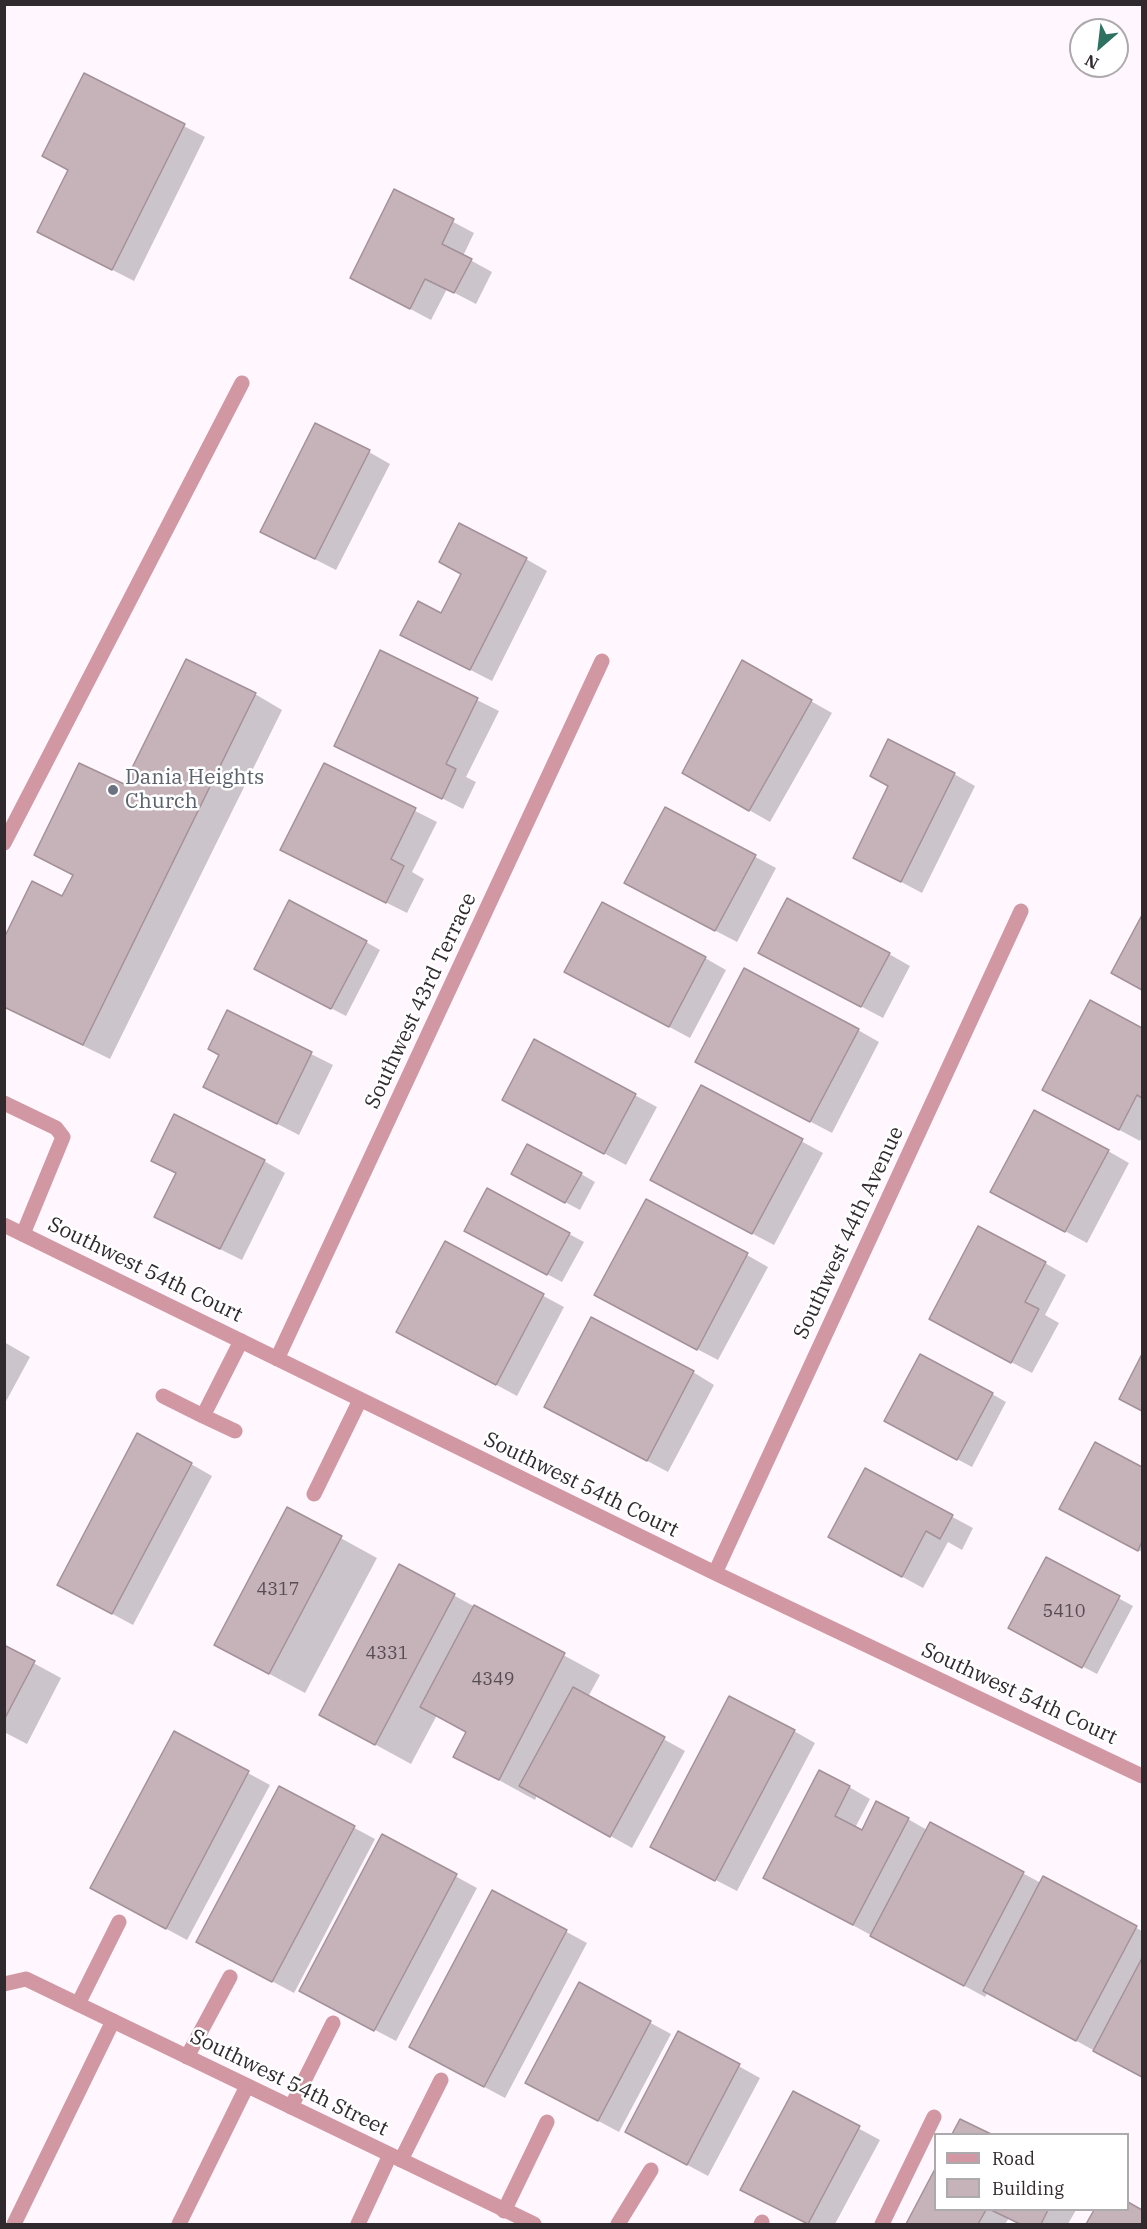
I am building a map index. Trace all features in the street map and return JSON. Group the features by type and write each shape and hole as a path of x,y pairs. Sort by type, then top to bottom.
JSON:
{"street":[{"path":"4,843 242,383"},
{"name":"Southwest 43rd Terrace","path":"278,1359 602,661"},
{"name":"Southwest 44th Avenue","path":"715,1573 1021,910"},
{"path":"4,1103 56,1128 63,1137 23,1234"},
{"name":"Southwest 54th Court","path":"4,1225 715,1573 1143,1776"},
{"path":"203,1416 241,1341"},
{"path":"164,1396 235,1431"},
{"path":"314,1494 360,1400"},
{"path":"78,2004 119,1922"},
{"path":"187,2057 230,1977"},
{"name":"Southwest 54th Street","path":"4,1984 26,1978 528,2223"},
{"path":"14,2224 113,2021"},
{"path":"291,2107 333,2023"},
{"path":"358,2224 441,2080"},
{"path":"179,2224 247,2086"},
{"path":"882,2224 934,2117"},
{"path":"504,2211 547,2122"},
{"path":"618,2224 651,2170"}],"building":[{"path":"84,73 185,124 112,270 37,232 68,170 42,156"},
{"path":"394,189 454,219 442,244 472,259 454,293 425,279 410,309 350,278"},
{"path":"315,423 370,450 315,559 260,532"},
{"path":"459,523 527,558 470,670 400,635 418,601 441,613 461,574 439,562"},
{"path":"380,650 478,698 446,764 456,769 442,799 334,746"},
{"path":"186,659 256,693 83,1045 4,1007 4,938 32,881 62,896 73,875 34,855 79,763 124,784"},
{"path":"742,660 812,700 749,811 682,773"},
{"path":"888,739 955,773 901,882 853,858 888,786 870,776"},
{"path":"324,763 416,808 391,859 404,866 386,903 280,850"},
{"path":"665,807 756,855 715,931 624,883"},
{"path":"787,898 890,953 861,1007 758,953"},
{"path":"289,900 367,941 331,1009 254,969"},
{"path":"602,902 706,957 669,1027 564,972"},
{"path":"1142,915 1142,990 1111,973"},
{"path":"744,968 859,1029 810,1122 695,1062"},
{"path":"1090,1000 1142,1028 1142,1098 1137,1095 1119,1130 1042,1090"},
{"path":"227,1010 312,1052 277,1124 203,1087 219,1055 208,1049"},
{"path":"534,1039 636,1094 604,1154 502,1100"},
{"path":"701,1085 803,1139 752,1234 650,1180"},
{"path":"1034,1110 1109,1150 1065,1232 990,1192"},
{"path":"174,1114 265,1160 220,1249 154,1217 176,1173 151,1161"},
{"path":"527,1144 582,1173 565,1203 511,1174"},
{"path":"487,1188 570,1233 547,1275 464,1231"},
{"path":"646,1199 748,1253 697,1350 594,1295"},
{"path":"978,1226 1046,1262 1025,1302 1039,1309 1011,1363 929,1319"},
{"path":"445,1241 544,1294 496,1385 396,1332"},
{"path":"591,1317 694,1371 647,1461 544,1407"},
{"path":"920,1354 993,1393 957,1460 884,1421"},
{"path":"1142,1354 1142,1411 1119,1399"},
{"path":"137,1433 192,1463 112,1614 57,1585"},
{"path":"1095,1442 1142,1467 1142,1541 1138,1551 1059,1509"},
{"path":"865,1468 953,1515 940,1539 926,1531 902,1577 828,1537"},
{"path":"287,1507 342,1536 269,1674 214,1645"},
{"path":"1046,1557 1120,1596 1082,1668 1008,1628"},
{"path":"399,1564 455,1594 375,1745 319,1715"},
{"path":"474,1605 565,1653 499,1780 453,1757 466,1732 420,1707"},
{"path":"4,1645 35,1661 4,1720"},
{"path":"573,1687 665,1737 610,1837 519,1786"},
{"path":"729,1696 795,1730 715,1881 650,1847"},
{"path":"174,1731 249,1771 166,1929 90,1888"},
{"path":"819,1770 850,1786 835,1816 862,1830 876,1801 909,1818 853,1925 763,1878"},
{"path":"279,1786 355,1826 272,1982 196,1942"},
{"path":"930,1822 1024,1872 964,1986 870,1936"},
{"path":"382,1834 457,1874 374,2031 299,1991"},
{"path":"1043,1876 1137,1926 1076,2041 983,1991"},
{"path":"492,1890 567,1930 484,2087 409,2047"},
{"path":"1142,1958 1142,2077 1093,2051"},
{"path":"579,1982 651,2021 598,2121 525,2083"},
{"path":"678,2031 740,2064 687,2165 625,2132"},
{"path":"793,2091 860,2126 808,2224 740,2190"},
{"path":"960,2119 989,2133 953,2133"},
{"path":"934,2171 934,2211 985,2211 978,2224 906,2224"},
{"path":"1129,2203 1142,2210 1142,2224 1086,2224 1093,2211 1129,2211"},
{"path":"993,2211 1048,2211 1041,2224 1020,2224"}],"place":[{"name":"Dania Heights Church","path":"113,790"}]}
